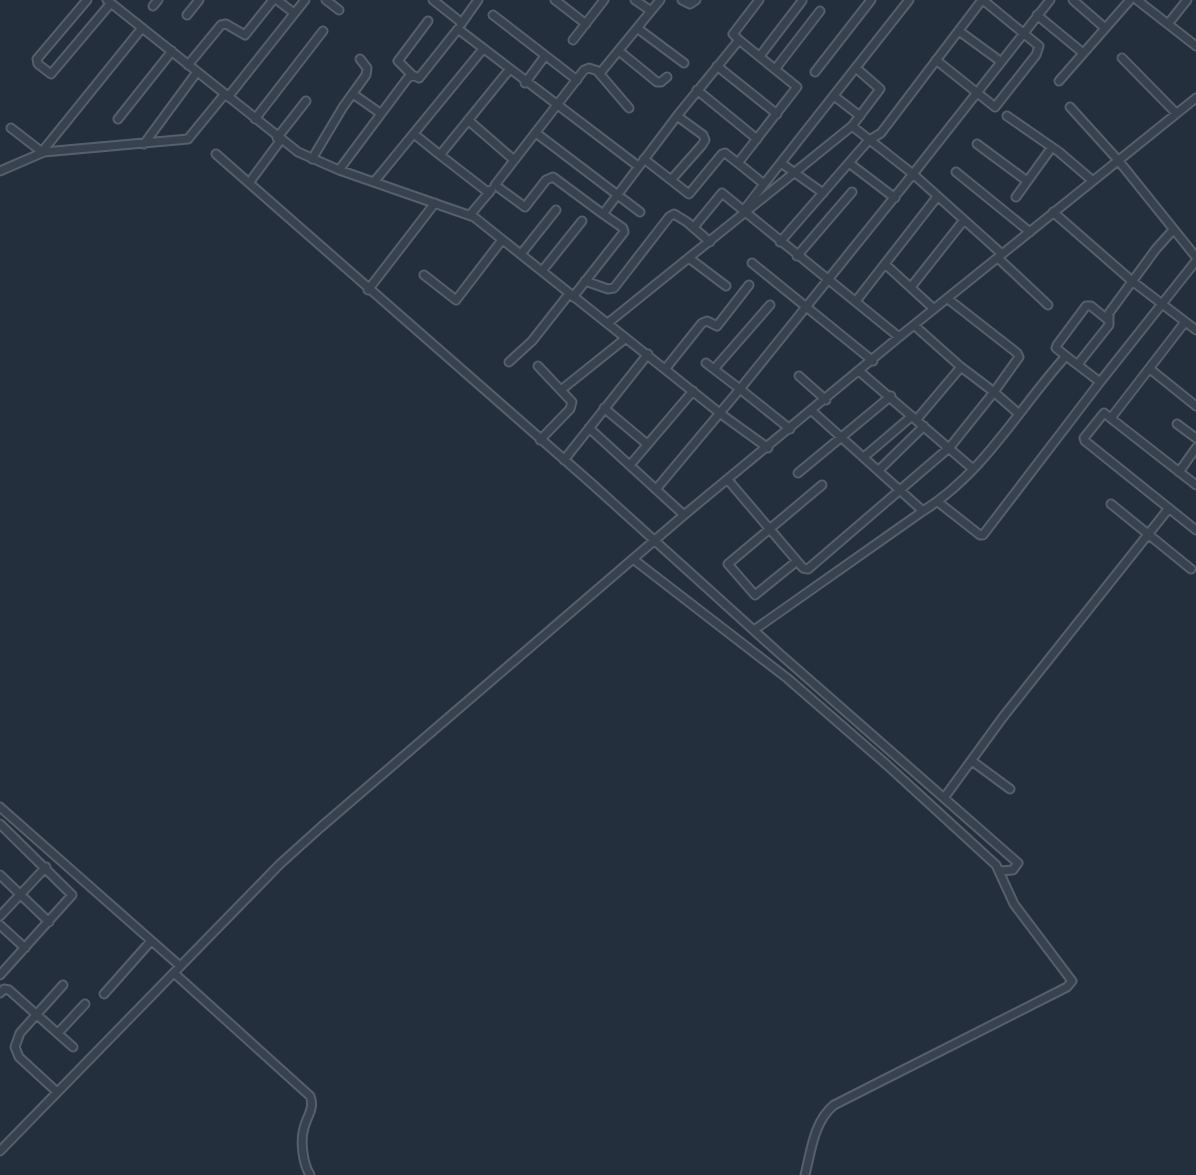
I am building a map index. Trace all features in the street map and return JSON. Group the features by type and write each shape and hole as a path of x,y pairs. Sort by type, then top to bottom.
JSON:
{"street":[{"path":"87,0 37,59 38,64 51,74 109,2 278,139 312,159 339,170 470,215 768,448"},
{"path":"187,15 199,0"},
{"path":"188,65 221,25 226,24 245,35 275,0 294,13"},
{"path":"0,171 41,152 190,138 305,0"},
{"path":"326,0 339,10"},
{"path":"433,0 483,49 638,166"},
{"path":"428,21 398,61 419,78 478,0"},
{"path":"555,0 586,24"},
{"path":"573,40 604,0"},
{"path":"635,0 651,11"},
{"path":"599,73 660,0"},
{"path":"682,0 690,4 696,0"},
{"path":"738,163 797,87 733,34 759,0"},
{"path":"815,72 871,0"},
{"path":"745,211 909,0"},
{"path":"780,242 868,141 881,133 936,60 983,0 1039,46 1036,55 995,107 936,60"},
{"path":"657,488 830,281 1050,0"},
{"path":"1073,0 1105,28"},
{"path":"1059,81 1129,0"},
{"path":"1137,0 1196,46"},
{"path":"1168,24 1187,0"},
{"path":"760,56 802,1"},
{"path":"776,68 820,11"},
{"path":"493,15 577,80"},
{"path":"1037,15 1083,53"},
{"path":"41,152 142,28"},
{"path":"637,28 684,63"},
{"path":"255,119 323,31"},
{"path":"959,31 1000,61"},
{"path":"603,214 739,40"},
{"path":"374,182 483,49"},
{"path":"118,119 172,51"},
{"path":"619,51 657,82 667,77"},
{"path":"525,83 545,56"},
{"path":"1122,58 1176,113"},
{"path":"312,159 367,71 360,59"},
{"path":"717,66 777,114"},
{"path":"470,215 587,68 599,73 629,108"},
{"path":"608,323 852,126 880,89 856,68"},
{"path":"440,155 509,70"},
{"path":"144,144 197,72"},
{"path":"339,170 412,75"},
{"path":"697,90 757,139"},
{"path":"353,94 380,113"},
{"path":"834,96 860,116"},
{"path":"0,1151 294,851 684,515 1196,98"},
{"path":"249,183 306,101"},
{"path":"938,502 983,535 1196,259 1118,160 1070,107"},
{"path":"671,180 705,140 703,135 677,116"},
{"path":"1007,116 1052,147 1093,181"},
{"path":"468,120 514,160"},
{"path":"852,126 913,174 964,220 1048,305"},
{"path":"11,128 41,152"},
{"path":"536,133 640,212"},
{"path":"414,134 489,193"},
{"path":"977,144 1027,181"},
{"path":"1016,197 1052,147"},
{"path":"644,159 689,194 725,153 764,184"},
{"path":"216,154 1018,863 1013,870 1000,871"},
{"path":"781,163 823,193"},
{"path":"849,163 895,198"},
{"path":"956,172 1030,232"},
{"path":"495,185 525,207 546,180 553,177 623,228 624,232 532,341 509,362"},
{"path":"797,256 852,192"},
{"path":"694,227 722,193 899,337"},
{"path":"856,301 937,197"},
{"path":"368,290 435,203"},
{"path":"521,254 556,210"},
{"path":"1053,212 1132,281 1196,330"},
{"path":"585,281 614,288 671,215 677,215 710,242"},
{"path":"911,287 964,220"},
{"path":"542,271 582,221"},
{"path":"1107,319 1132,281 1173,230"},
{"path":"424,275 456,300 502,240"},
{"path":"689,258 726,286"},
{"path":"752,263 873,361"},
{"path":"885,264 934,309"},
{"path":"666,368 702,323 707,321 717,326 749,285"},
{"path":"728,480 797,561 808,569 950,447 1016,363 1017,353 948,299"},
{"path":"715,368 770,305"},
{"path":"1078,364 1109,325 1107,319 1091,306 1086,306 1056,348 1100,382"},
{"path":"1111,418 1185,322"},
{"path":"915,326 1019,414"},
{"path":"561,390 626,338"},
{"path":"564,460 648,354"},
{"path":"754,630 938,502 973,469 1066,356"},
{"path":"706,363 790,429"},
{"path":"538,366 571,400 572,405 540,440"},
{"path":"864,457 915,417 961,367"},
{"path":"1150,369 1196,406"},
{"path":"859,371 973,469"},
{"path":"799,376 826,400"},
{"path":"630,465 693,391"},
{"path":"798,473 891,396"},
{"path":"604,408 647,444"},
{"path":"812,411 923,511"},
{"path":"1196,485 1102,414 1084,440 1196,530"},
{"path":"1177,424 1196,438"},
{"path":"879,470 924,426"},
{"path":"589,428 684,515"},
{"path":"1179,472 1196,448"},
{"path":"797,561 757,594 751,593 728,564 822,485"},
{"path":"1111,504 1191,569"},
{"path":"944,798 1003,717 1169,508"},
{"path":"633,559 797,686 1000,871 1003,886 1014,904 1072,983 834,1105 819,1123 805,1175"},
{"path":"972,761 1010,789"},
{"path":"0,807 151,941 177,970 310,1096 313,1105 302,1137 306,1169 310,1175"},
{"path":"0,824 72,895 0,975"},
{"path":"0,916 46,867"},
{"path":"0,875 49,922"},
{"path":"0,925 25,948"},
{"path":"104,994 151,941"},
{"path":"57,1092 16,1052 17,1039 63,985"},
{"path":"0,993 4,989 9,990 73,1047"},
{"path":"58,1033 85,1004"}]}
